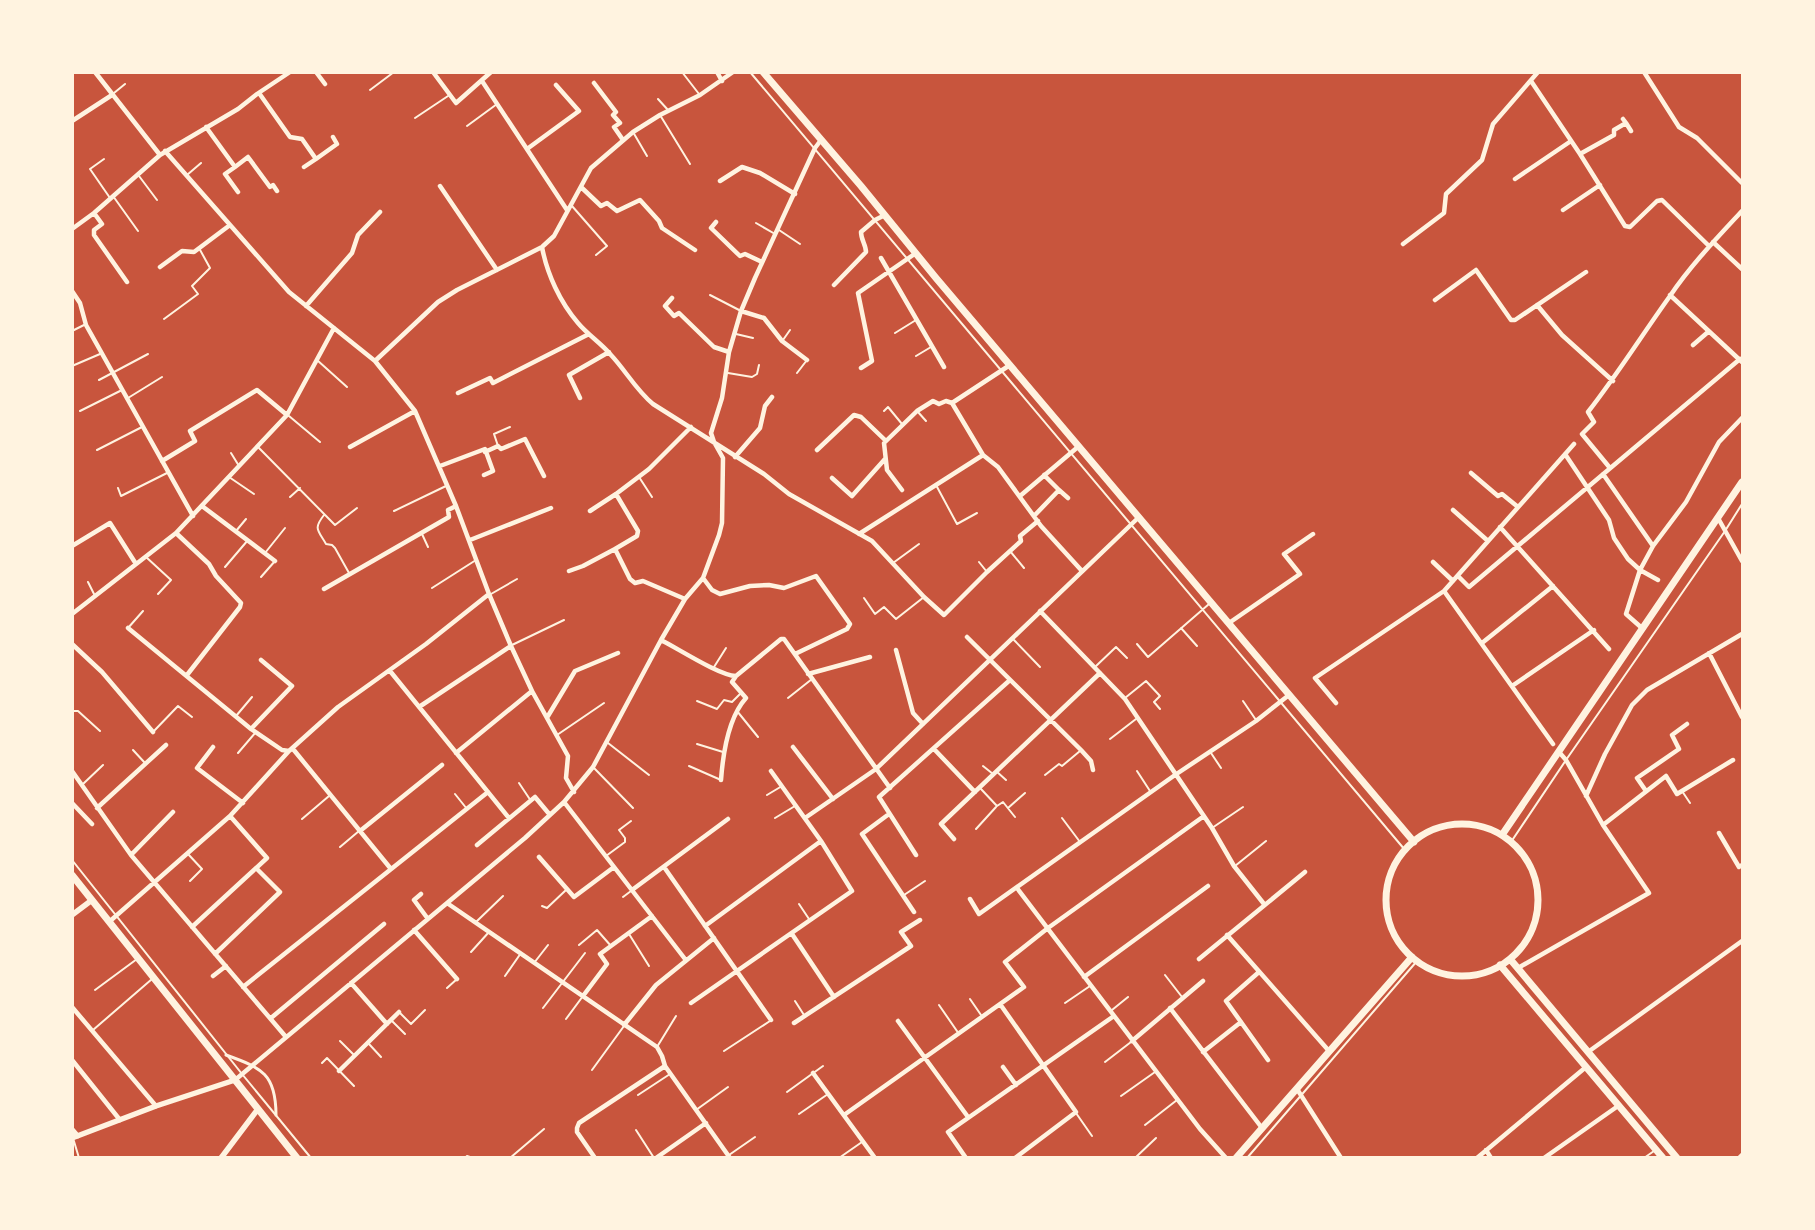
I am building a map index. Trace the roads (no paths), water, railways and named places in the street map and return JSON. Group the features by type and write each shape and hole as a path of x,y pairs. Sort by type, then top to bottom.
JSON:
{"main road":[{"path":"763,72 1414,842"},
{"path":"1502,835 1742,482"},
{"path":"1466,824 1485,828 1502,835 1521,852 1529,864 1537,887 1537,911 1532,928 1524,944 1510,959 1488,971 1474,975 1459,976 1437,972 1414,959 1400,945 1392,930 1387,914 1389,880 1405,850 1430,832 1447,826 1466,824"},
{"path":"72,875 296,1158"},
{"path":"1236,1158 1262,1128 1299,1092 1329,1051 1414,959"},
{"path":"1510,959 1677,1158"},
{"path":"1500,965 1663,1158"}],"street":[{"path":"95,72 160,155"},
{"path":"72,229 165,151 238,110 290,72"},
{"path":"316,72 325,84"},
{"path":"433,72 456,103 491,72"},
{"path":"716,72 722,81"},
{"path":"375,361 438,302 542,247 554,236 591,168 633,132 660,115 700,95 733,72"},
{"path":"1403,244 1444,213 1446,194 1482,160 1493,124 1538,72"},
{"path":"1644,72 1679,127 1697,138 1742,184"},
{"path":"482,80 567,210"},
{"path":"1531,82 1580,154 1625,226 1627,227 1662,200 1742,269"},
{"path":"594,83 616,112 613,115 620,123 614,127 623,140"},
{"path":"527,149 579,110 556,85"},
{"path":"259,93 290,137 302,139 316,159"},
{"path":"72,121 112,94"},
{"path":"1580,154 1614,136 1614,130 1625,121 1631,131"},
{"path":"206,127 234,167"},
{"path":"304,167 337,144 334,137"},
{"path":"72,1129 74,1138 156,1106 235,1080 550,815 574,792 593,768 661,640 685,599 703,578 719,535 722,522 723,458 711,434 722,398 729,352 741,310 795,194 814,148 821,140"},
{"path":"1515,179 1571,141"},
{"path":"165,151 290,292 375,361 415,411 448,485 511,646 532,691 548,716 568,756 566,778 574,792"},
{"path":"238,192 225,174 248,157 270,187 273,185 277,191"},
{"path":"720,181 742,167 760,173 795,194"},
{"path":"1563,210 1600,185"},
{"path":"440,186 497,270"},
{"path":"581,187 601,206 607,203 617,211 640,200 659,221 662,228 696,250"},
{"path":"94,212 102,224 94,230 94,235 127,282"},
{"path":"306,306 352,253 358,235 380,212"},
{"path":"1610,468 1582,434 1594,422 1588,412 1613,381 1670,295 1711,244 1742,212"},
{"path":"834,286 866,252 861,232 875,220 885,215"},
{"path":"716,222 711,228 740,256 745,254 762,262"},
{"path":"160,267 182,250 192,253 230,225"},
{"path":"542,247 548,272 561,300 577,322 609,352 646,398 764,474 789,494 872,542 924,597 944,615 1021,541 1020,536 1038,521"},
{"path":"861,368 872,360 858,293 916,253"},
{"path":"881,258 944,367"},
{"path":"1435,300 1476,270 1513,321 1586,272"},
{"path":"72,291 80,303 86,325 193,516"},
{"path":"1458,576 1468,587 1741,360 1708,332 1670,295"},
{"path":"672,298 665,306 674,316 679,313 714,347 729,352"},
{"path":"1537,305 1562,335 1613,381"},
{"path":"741,310 764,318 782,341 808,360"},
{"path":"72,614 176,534 287,414 334,328"},
{"path":"1693,345 1708,332"},
{"path":"458,393 490,378 493,383 588,334"},
{"path":"580,398 569,376 609,352"},
{"path":"952,403 1010,365"},
{"path":"162,461 195,441 190,431 256,390 287,414"},
{"path":"735,457 760,428 765,406 772,397"},
{"path":"902,490 887,470 883,447 885,440 902,424 933,401 939,404 946,401 952,403 983,455 998,467 1038,521 1082,571"},
{"path":"350,447 415,411"},
{"path":"818,450 854,415 861,417 885,440"},
{"path":"1643,630 1626,614 1640,570 1652,546 1686,502 1720,442 1742,418"},
{"path":"590,510 616,494 657,462 691,428"},
{"path":"440,466 498,446 501,449 525,439 544,476"},
{"path":"1336,703 1315,678 1444,591 1574,444"},
{"path":"1020,496 1079,446"},
{"path":"484,475 493,471 485,450"},
{"path":"1564,454 1609,520 1614,538 1628,559 1640,570 1658,580"},
{"path":"859,534 983,455"},
{"path":"832,478 852,496 885,459"},
{"path":"1470,473 1498,496 1502,494 1518,507"},
{"path":"1603,474 1652,546"},
{"path":"1044,475 1068,498"},
{"path":"1034,516 1059,490"},
{"path":"569,571 583,566 636,536 638,531 616,494"},
{"path":"202,506 275,561"},
{"path":"324,589 450,517 448,510 456,506"},
{"path":"470,540 551,508"},
{"path":"1454,510 1488,541"},
{"path":"805,818 876,769 1139,517"},
{"path":"1718,518 1742,562"},
{"path":"72,546 110,523 136,564"},
{"path":"1500,528 1594,630 1609,649"},
{"path":"176,534 209,564 216,576 241,603 240,607 187,675"},
{"path":"1229,623 1300,574 1284,554 1313,534"},
{"path":"1736,550 1742,547"},
{"path":"615,549 632,582 644,581 685,599"},
{"path":"1433,562 1453,581"},
{"path":"703,578 712,590 720,594 750,586 769,585 784,588 816,576 850,624 847,630 795,654"},
{"path":"1482,643 1553,586"},
{"path":"1444,591 1553,744"},
{"path":"110,922 230,816 291,750 338,707 390,671 490,594"},
{"path":"1040,611 1125,698 1212,828 1234,866 1264,904"},
{"path":"128,628 251,729 282,750 291,750 391,869"},
{"path":"1512,686 1594,630"},
{"path":"1586,796 1605,754 1632,705 1647,690 1742,634"},
{"path":"967,637 1081,750 1091,761 1093,770"},
{"path":"661,640 714,668 731,676 736,676"},
{"path":"721,780 723,752 739,706 746,698 743,692 732,682 736,676 781,640 786,641 890,788"},
{"path":"72,644 102,672 153,732"},
{"path":"419,707 511,646"},
{"path":"896,650 913,713 922,724"},
{"path":"548,716 576,671 618,652"},
{"path":"1709,653 1742,717"},
{"path":"808,674 870,657"},
{"path":"251,729 292,686 261,660"},
{"path":"390,671 509,818"},
{"path":"954,839 941,824 1100,673"},
{"path":"916,855 879,797 1010,680"},
{"path":"456,753 532,691"},
{"path":"970,899 979,914 1175,775 1256,721 1289,695"},
{"path":"1646,791 1637,778 1679,749 1672,735 1687,724"},
{"path":"97,808 166,744"},
{"path":"213,747 198,768 243,803"},
{"path":"793,747 833,799"},
{"path":"934,749 975,792"},
{"path":"1518,968 1649,893 1604,825 1566,760 1559,752"},
{"path":"1604,825 1666,776 1676,794 1733,760"},
{"path":"360,831 442,764"},
{"path":"691,1003 850,893 852,888 771,771"},
{"path":"72,772 131,855 286,1037"},
{"path":"243,987 488,792"},
{"path":"477,845 535,797 550,815"},
{"path":"72,802 92,824"},
{"path":"564,802 685,959"},
{"path":"131,855 173,812"},
{"path":"889,814 862,834 914,912"},
{"path":"192,927 267,858 230,816"},
{"path":"844,1115 1024,987 1005,962 1048,928 1204,816"},
{"path":"632,890 728,819"},
{"path":"1719,833 1739,867 1742,865"},
{"path":"705,926 821,841"},
{"path":"539,857 572,896 576,896 614,867"},
{"path":"664,866 771,1020"},
{"path":"215,954 280,892 256,868"},
{"path":"1198,959 1305,872"},
{"path":"1084,977 1208,886"},
{"path":"1017,888 1177,1100 1226,1158"},
{"path":"422,894 414,900 428,919"},
{"path":"72,915 92,900"},
{"path":"447,903 657,1047 665,1066 729,1156"},
{"path":"583,996 607,964 600,954 652,916"},
{"path":"794,1023 911,946 901,932 920,920"},
{"path":"270,1018 384,924"},
{"path":"414,930 457,979"},
{"path":"792,934 834,997"},
{"path":"1227,935 1329,1051"},
{"path":"624,1024 652,990 685,959 714,938"},
{"path":"1588,1052 1742,941"},
{"path":"213,976 226,966"},
{"path":"1259,972 1226,1001 1268,1060"},
{"path":"1132,1041 1203,981"},
{"path":"351,983 389,1022"},
{"path":"1000,1004 1076,1112 1015,1158"},
{"path":"72,1007 156,1106"},
{"path":"1170,1008 1262,1128"},
{"path":"339,1071 399,1012"},
{"path":"966,1158 948,1132 1114,1016"},
{"path":"898,1021 968,1118"},
{"path":"1203,1052 1241,1022"},
{"path":"226,1055 253,1064 264,1074 271,1083 276,1099 276,1115"},
{"path":"72,1060 120,1120"},
{"path":"595,1158 577,1132 579,1123 665,1066"},
{"path":"1004,1066 1016,1084"},
{"path":"1477,1158 1586,1067"},
{"path":"813,1073 875,1158"},
{"path":"1299,1092 1341,1158"},
{"path":"1544,1158 1618,1106"},
{"path":"221,1158 258,1109"},
{"path":"655,1158 706,1123"},
{"path":"1486,1150 1491,1158"},
{"path":"1739,1158 1742,1155"}],"lane":[{"path":"370,90 394,72"},
{"path":"682,72 700,95"},
{"path":"750,72 1405,850"},
{"path":"112,94 125,84"},
{"path":"415,118 450,95"},
{"path":"658,99 669,111"},
{"path":"467,126 497,104"},
{"path":"660,115 690,164"},
{"path":"633,132 647,156"},
{"path":"104,159 90,169 138,231"},
{"path":"187,175 201,163"},
{"path":"138,174 157,200"},
{"path":"571,205 607,246 596,256"},
{"path":"756,223 800,244"},
{"path":"164,319 198,294 192,286 210,268 199,248"},
{"path":"710,295 741,310"},
{"path":"895,333 916,320"},
{"path":"72,331 86,325"},
{"path":"782,341 790,330"},
{"path":"734,334 753,338"},
{"path":"916,356 932,347"},
{"path":"72,366 102,353"},
{"path":"99,380 148,354"},
{"path":"317,360 347,387"},
{"path":"797,373 808,360"},
{"path":"726,372 752,377 757,374 759,365"},
{"path":"127,398 162,377"},
{"path":"80,411 122,390"},
{"path":"884,411 888,407 902,424"},
{"path":"918,411 926,421"},
{"path":"287,414 320,442"},
{"path":"97,450 143,427"},
{"path":"498,446 494,434 510,427"},
{"path":"257,446 335,525 357,508"},
{"path":"231,453 239,466"},
{"path":"118,488 121,496 168,472"},
{"path":"229,477 254,494"},
{"path":"638,477 652,497"},
{"path":"394,511 448,485"},
{"path":"936,485 957,524 977,513"},
{"path":"290,497 300,488"},
{"path":"1511,842 1742,504"},
{"path":"324,514 317,526 328,544 335,548 350,575"},
{"path":"236,531 246,519"},
{"path":"265,553 285,528"},
{"path":"422,533 428,547"},
{"path":"225,567 248,540"},
{"path":"893,563 919,544"},
{"path":"1010,551 1024,568"},
{"path":"146,557 171,580 158,594"},
{"path":"432,588 477,559"},
{"path":"261,577 275,561"},
{"path":"979,562 987,572"},
{"path":"490,594 517,579"},
{"path":"88,582 95,596"},
{"path":"864,598 875,614 884,607 896,619 924,597"},
{"path":"1137,644 1148,656 1211,602"},
{"path":"128,628 143,611"},
{"path":"511,646 564,620"},
{"path":"1181,628 1197,646"},
{"path":"1012,638 1040,667"},
{"path":"1095,668 1116,647 1127,658"},
{"path":"714,668 726,648"},
{"path":"788,698 812,679"},
{"path":"1125,698 1146,681 1160,696 1154,702 1160,709"},
{"path":"697,701 717,708 724,700 732,702 743,692"},
{"path":"236,716 252,697"},
{"path":"1243,701 1256,721"},
{"path":"557,735 604,703"},
{"path":"153,732 178,706 192,716"},
{"path":"72,711 78,711 100,732"},
{"path":"737,711 758,737"},
{"path":"1110,739 1138,718"},
{"path":"238,753 256,732"},
{"path":"606,742 649,776"},
{"path":"697,744 723,752"},
{"path":"134,750 145,763"},
{"path":"1045,776 1059,764 1062,766 1081,750"},
{"path":"1210,752 1221,768"},
{"path":"82,784 103,765"},
{"path":"689,766 721,780"},
{"path":"983,766 1006,780"},
{"path":"593,768 632,808"},
{"path":"1137,771 1152,792"},
{"path":"519,784 531,800"},
{"path":"767,796 782,786"},
{"path":"979,788 997,806"},
{"path":"1681,790 1690,803"},
{"path":"1008,808 1025,793"},
{"path":"455,794 467,809"},
{"path":"302,819 330,795"},
{"path":"976,829 1003,802 1015,817"},
{"path":"776,818 796,806"},
{"path":"1212,828 1243,807"},
{"path":"1062,818 1080,843"},
{"path":"606,856 625,842 625,838 619,830 631,820"},
{"path":"340,847 360,831"},
{"path":"1234,866 1266,841"},
{"path":"187,853 202,869 190,881"},
{"path":"72,860 226,1055 311,1158"},
{"path":"904,896 925,881"},
{"path":"542,906 547,908 566,890"},
{"path":"623,897 632,890"},
{"path":"476,922 503,896"},
{"path":"799,904 810,921"},
{"path":"579,945 597,930 611,946"},
{"path":"471,952 489,932"},
{"path":"628,933 649,966"},
{"path":"534,963 548,945"},
{"path":"505,976 521,953"},
{"path":"543,1008 585,953"},
{"path":"95,990 138,958"},
{"path":"1246,1158 1299,1092 1414,959"},
{"path":"1165,976 1183,998"},
{"path":"92,1031 154,978"},
{"path":"448,988 457,979"},
{"path":"1065,1002 1090,985"},
{"path":"566,1019 583,996"},
{"path":"1110,1011 1128,998"},
{"path":"970,999 982,1017"},
{"path":"795,1001 805,1016"},
{"path":"939,1004 959,1034"},
{"path":"399,1012 411,1024 425,1010"},
{"path":"657,1047 676,1016"},
{"path":"724,1052 771,1020"},
{"path":"389,1022 404,1034"},
{"path":"592,1070 624,1024"},
{"path":"340,1041 354,1055"},
{"path":"1105,1062 1132,1041"},
{"path":"367,1043 381,1057"},
{"path":"322,1063 327,1058 354,1086"},
{"path":"787,1092 823,1066"},
{"path":"1121,1096 1156,1072"},
{"path":"638,1095 671,1074"},
{"path":"696,1110 728,1087"},
{"path":"799,1114 828,1094"},
{"path":"1145,1125 1177,1100"},
{"path":"1076,1112 1092,1136"},
{"path":"510,1158 544,1129"},
{"path":"636,1130 655,1158"},
{"path":"729,1156 756,1137"},
{"path":"74,1138 79,1158"},
{"path":"1135,1158 1156,1138"},
{"path":"839,1158 863,1141"},
{"path":"1644,1158 1656,1149"},
{"path":"465,1158 467,1156 473,1158"}]}
